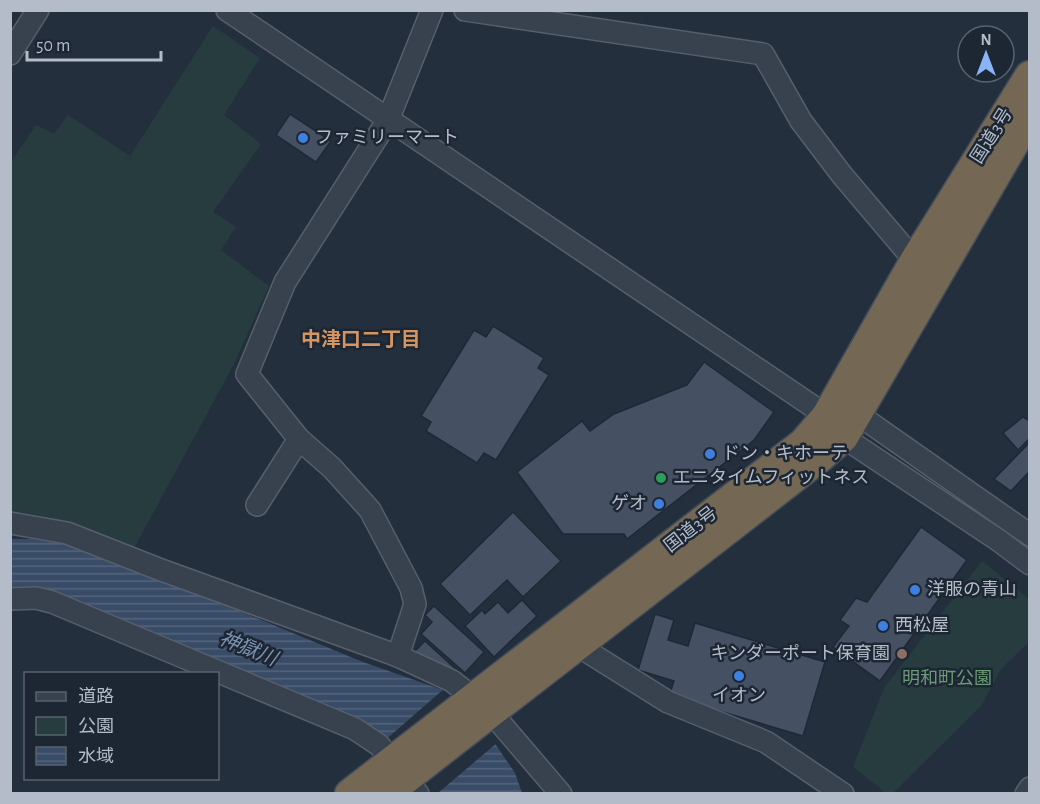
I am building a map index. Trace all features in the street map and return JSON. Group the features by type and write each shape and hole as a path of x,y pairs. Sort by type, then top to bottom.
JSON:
{"highway":[{"name":"国道3号","path":"842,422 915,261 1029,76"},
{"name":"国道3号","path":"350,794 402,776 479,706 568,638 689,561 811,465 842,422 1029,115"}],"street":[{"path":"10,54 38,10"},
{"path":"227,10 842,422 1029,535"},
{"path":"398,656 415,604 411,588 369,510 332,468 298,439 247,374 285,282 388,120 432,10"},
{"path":"465,10 763,54 801,121 842,175 915,261"},
{"path":"842,422 1029,564"},
{"path":"257,505 298,439"},
{"path":"10,523 67,533 398,656 452,681 479,706 561,794"},
{"path":"10,599 36,598 52,602 344,724 379,746 402,776"},
{"path":"568,638 668,702 766,742 843,794"},
{"path":"1026,794 1029,788"}],"green space":[{"path":"213,26 260,58 224,115 261,144 213,212 236,227 221,250 269,286 233,366 133,550 11,515 11,162 36,125 54,134 68,115 130,156"},
{"name":"明和町公園","path":"982,561 1029,599 1029,642 1001,669 982,705 893,793 886,793 853,767 884,688"}],"water":[{"name":"神獄川","path":"10,539 32,539 84,547 363,662 443,690 483,726 515,773 522,793 428,793 384,739 219,674 219,672 11,592"}],"pier":[{"path":"445,688 486,724 498,742 438,793 425,793 383,742"}],"building":[{"name":"ファミリーマート","path":"290,114 331,141 316,162 276,135"},
{"path":"493,326 544,358 538,368 549,375 496,460 484,453 477,463 426,431 431,422 421,416 474,330 486,337"},
{"path":"704,362 774,412 754,440 627,539 624,534 563,534 517,472 582,421 590,431 614,414 687,385"},
{"path":"1023,417 1030,421 1030,438 1018,450 1003,433"},
{"path":"1030,442 1030,475 1028,473 1011,491 994,479"},
{"path":"513,512 561,561 523,597 507,580 470,615 440,584"},
{"path":"921,527 967,560 880,681 833,647 849,626 840,620 856,598 867,602"},
{"path":"522,600 537,616 494,657 465,626 482,610 485,614 498,602 508,613"},
{"path":"434,606 484,652 465,673 421,634 432,622 425,615"},
{"name":"イオン","path":"655,614 674,620 668,640 688,646 695,623 825,662 803,736 669,696 674,681 638,670"},
{"path":"425,641 461,674 458,678 412,654"}],"place":[{"name":"ファミリーマート","path":"303,138"},
{"name":"ドン・キホーテ","path":"710,454"},
{"name":"エニタイムフィットネス","path":"661,478"},
{"name":"ゲオ","path":"659,504"},
{"name":"洋服の青山","path":"915,590"},
{"name":"西松屋","path":"883,626"},
{"name":"キンダーポート保育園","path":"902,654"},
{"name":"イオン","path":"739,676"}],"district":[{"name":"中津口二丁目","path":"361,340"}]}
